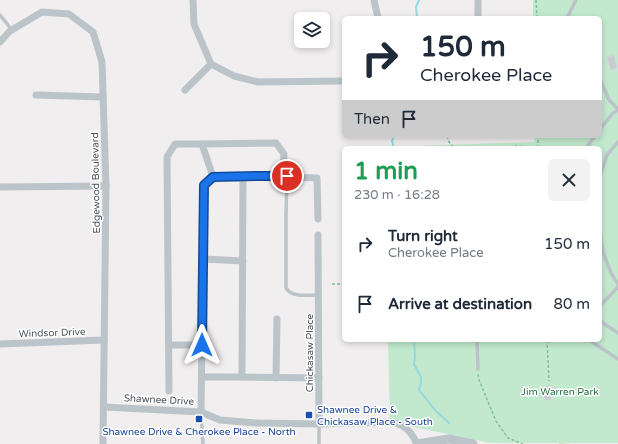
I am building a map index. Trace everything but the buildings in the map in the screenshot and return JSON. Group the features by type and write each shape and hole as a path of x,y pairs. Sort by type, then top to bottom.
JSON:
{"street":[{"path":"193,0 194,24 211,64 234,76 258,82 342,81"},
{"path":"374,0 378,16"},
{"path":"478,0 478,16"},
{"name":"Edgewood Boulevard","path":"0,42 12,30 42,12 69,14 93,32 102,62 106,186 103,444"},
{"path":"185,90 211,64"},
{"path":"36,95 103,97"},
{"path":"169,390 167,157 175,144 276,143 284,154 285,176"},
{"path":"202,144 213,177"},
{"path":"242,377 243,176"},
{"path":"201,412 204,185 213,177 285,176 317,178 318,219"},
{"path":"0,187 106,186"},
{"name":"Chickasaw Place","path":"318,235 319,424"},
{"path":"203,260 243,261"},
{"path":"276,378 277,319"},
{"name":"Windsor Drive","path":"0,344 104,340"},
{"path":"169,345 202,345"},
{"path":"202,377 319,378"},
{"name":"Shawnee Drive","path":"104,407 201,412 220,420 256,423 319,424 392,422 400,424 406,428 413,436 417,444"},
{"path":"417,444 449,440 472,444"}],"lane":[{"path":"568,16 576,0"},
{"path":"0,15 12,30"},
{"path":"602,84 609,100 618,110 613,113 602,127"},
{"path":"602,170 607,155 618,142"},
{"path":"285,176 286,288 288,292 293,294 319,295"},
{"path":"602,245 611,273 618,286 602,304"},
{"path":"602,322 618,333"},
{"path":"477,342 478,369"},
{"path":"592,342 618,359"},
{"path":"201,412 203,444"},
{"path":"319,424 319,444"}],"path":[{"path":"536,0 537,16"},
{"path":"332,284 342,284"},
{"path":"547,342 549,381"},
{"path":"478,369 479,380 496,421 508,438 523,444"}],"green space":[{"name":"Jim Warren Park","path":"533,0 618,0 618,443 490,443 390,422 388,342 602,342 602,146 414,146 534,142 535,138 602,138 602,16 533,16"}],"waterway":[{"path":"417,16 416,7 419,0"},
{"path":"393,138 392,141 393,146"},
{"path":"414,342 414,364 421,377 419,390 435,410 449,423"}],"place":[{"name":"Shawnee Drive & Chickasaw Place - South","path":"309,415"},
{"name":"Shawnee Drive & Cherokee Place - North","path":"199,419"}],"route":[{"path":"202,345 204,185 213,177 287,176"}]}
